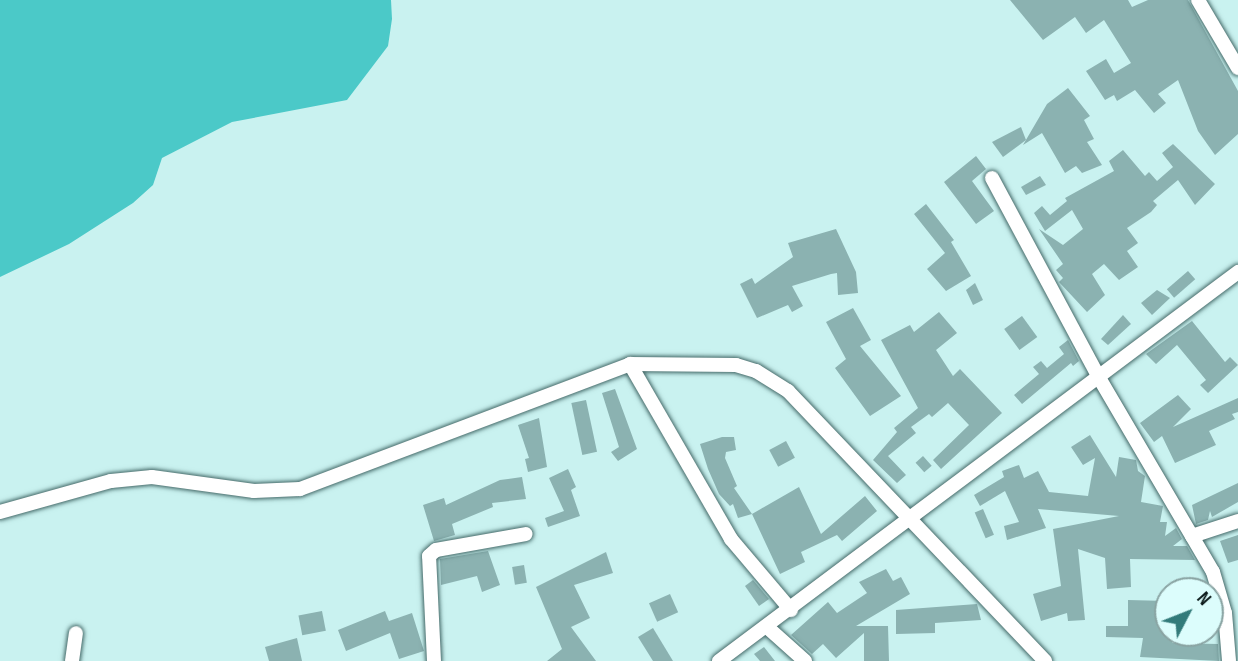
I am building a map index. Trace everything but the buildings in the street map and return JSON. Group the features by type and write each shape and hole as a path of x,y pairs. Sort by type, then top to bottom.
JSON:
{"street":[{"path":"1198,0 1238,68"},
{"path":"992,178 1098,376 1192,536 1221,593 1229,661"},
{"path":"719,661 791,610 911,515 1238,272"},
{"path":"0,512 111,481 152,477 254,491 300,489 630,364 675,361 736,365 757,371 788,391 911,515 1045,661"},
{"path":"630,364 731,538 791,610"},
{"path":"1192,536 1238,521"},
{"path":"434,661 429,556 436,550 526,534"},
{"path":"766,627 806,661"},
{"path":"72,661 76,633"}],"water":[{"path":"0,0 391,0 392,19 388,46 347,100 232,122 162,158 153,185 133,203 69,244 0,277"}]}
